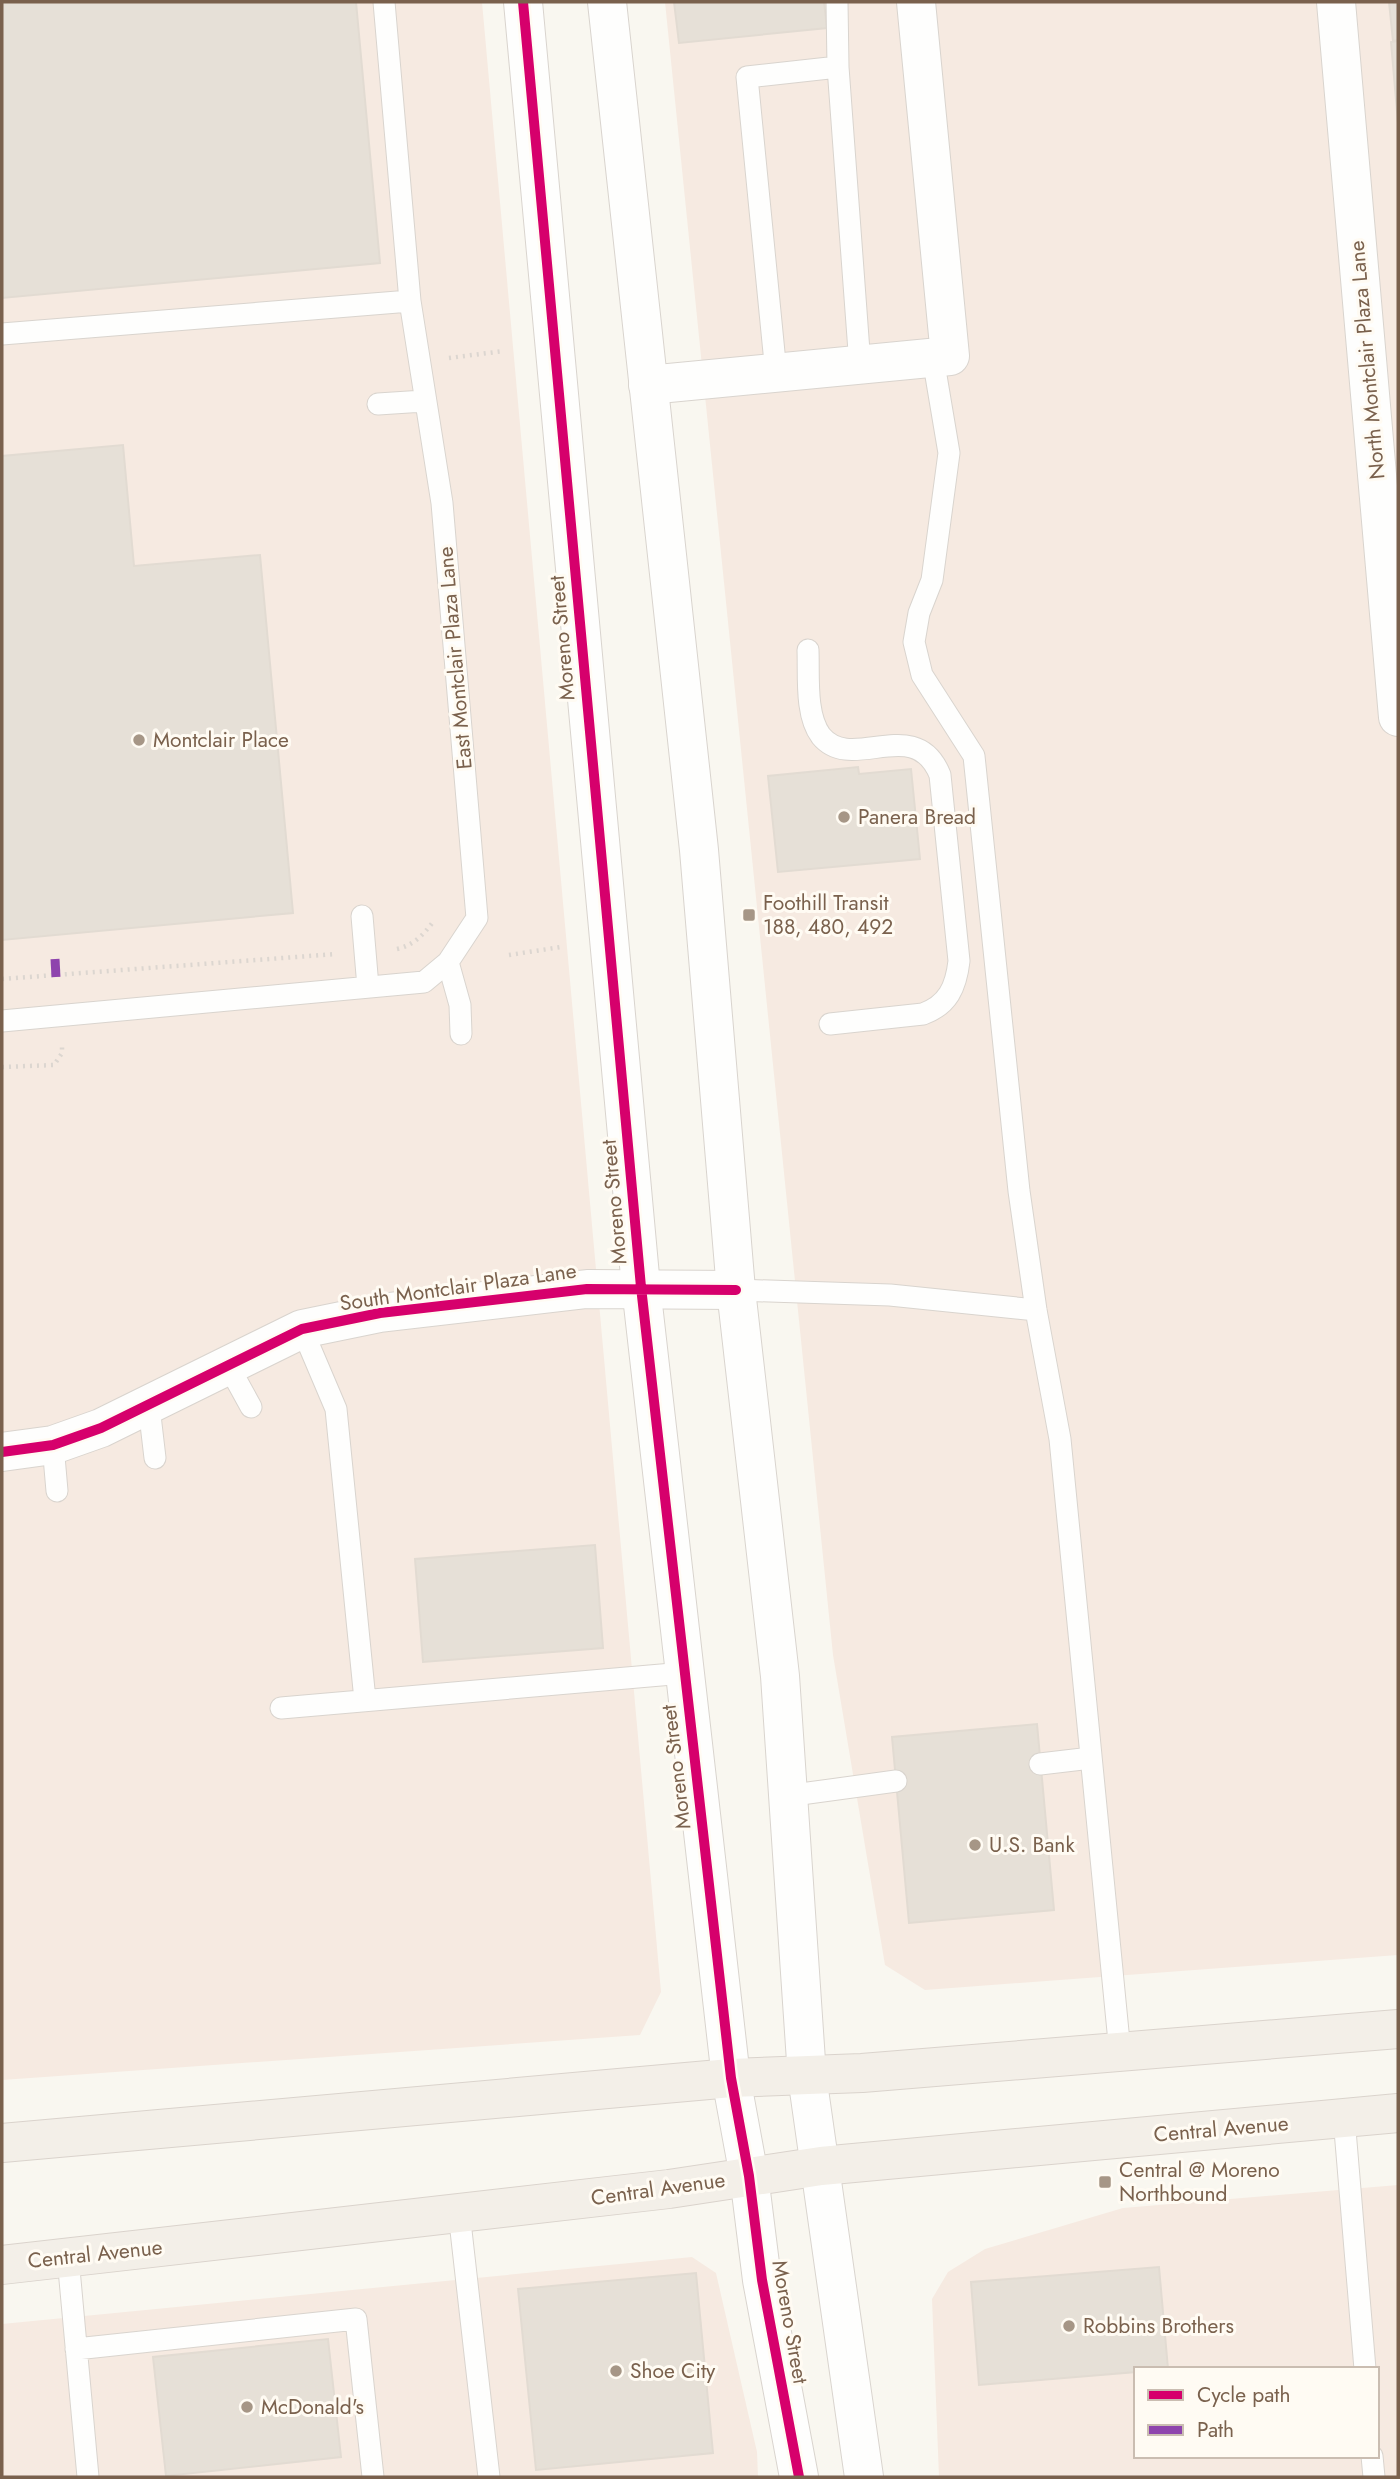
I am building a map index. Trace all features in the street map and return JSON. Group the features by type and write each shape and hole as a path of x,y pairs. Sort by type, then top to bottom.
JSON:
{"main road":[{"path":"2,2143 731,2078 807,2076 1398,2029"},
{"name":"Central Avenue","path":"2,2264 669,2189 821,2166 1398,2113"}],"street":[{"name":"Moreno Street","path":"523,2 641,1287 684,1673 731,2078 749,2176 762,2280 799,2477"},
{"path":"607,2 699,850 736,1290 779,1676 807,2076 864,2477"},
{"path":"648,385 942,357 916,2"},
{"name":"North Montclair Plaza Lane","path":"1336,2 1398,717"},
{"name":"South Montclair Plaza Lane","path":"2,1452 53,1445 149,1407 302,1329 394,1311 587,1289 641,1287 736,1290"}],"lane":[{"name":"East Montclair Plaza Lane","path":"2,1021 424,982 448,962 477,918 442,503 410,301 384,2"},
{"path":"837,2 838,66 860,365"},
{"path":"776,373 747,77 838,66"},
{"path":"2,334 410,301"},
{"path":"942,357 949,453 932,580 919,613 914,642 922,675 974,756 1014,1153 1036,1310 1060,1439 1120,2052"},
{"path":"378,404 424,401"},
{"path":"808,650 814,722 822,737 835,746 851,749 909,746 934,760 940,775 959,961 956,981 937,1009 923,1014 830,1024"},
{"path":"362,916 368,987"},
{"path":"448,962 460,1005 461,1034"},
{"path":"736,1290 890,1295 1036,1310"},
{"path":"302,1329 336,1409 365,1700"},
{"path":"229,1367 251,1407"},
{"path":"149,1407 155,1458"},
{"path":"53,1445 57,1491"},
{"path":"281,1708 684,1673"},
{"path":"1040,1764 1091,1758"},
{"path":"786,1796 896,1781"},
{"path":"1344,2118 1365,2367"},
{"path":"459,2213 489,2477"},
{"path":"68,2258 88,2477"},
{"path":"76,2349 356,2319 373,2477"},
{"path":"1372,2458 1374,2477"}],"path":[{"path":"442,359 504,351"},
{"path":"2,979 408,947 422,936 435,920"},
{"path":"509,955 561,947"},
{"path":"2,1067 54,1065 62,1053 62,1040"}],"shaded area":[{"path":"2,2 482,2 661,1992 640,2035 2,2080"},
{"path":"665,2 1398,2 1398,1955 925,1990 885,1965 833,1655"},
{"path":"1398,2185 1398,2477 939,2477 932,2299 948,2272 985,2249 1123,2208"},
{"path":"692,2257 716,2273 757,2452 758,2477 2,2477 2,2324"}],"building":[{"path":"2,2 356,2 380,263 2,298"},
{"path":"674,2 824,2 827,28 679,43"},
{"path":"1389,2 1398,2 1398,40 1393,41"},
{"path":"1398,41 1398,123 1391,42"},
{"name":"Montclair Place","path":"123,445 134,566 260,555 293,913 2,940 2,456"},
{"name":"Panera Bread","path":"858,767 859,774 911,769 920,859 778,872 768,776"},
{"path":"595,1545 603,1648 423,1662 415,1559"},
{"name":"U.S. Bank","path":"1037,1724 1054,1910 909,1923 892,1737"},
{"name":"Robbins Brothers","path":"1159,2267 1168,2367 1134,2367 1134,2372 979,2385 971,2282"},
{"name":"Shoe City","path":"696,2273 713,2453 536,2470 518,2289"},
{"name":"McDonald's","path":"328,2339 341,2457 166,2476 153,2357"}],"marked path":[{"path":"55,959 56,977"}],"cycle path":[{"path":"523,2 641,1287 731,2078 749,2176 762,2280 799,2477"},
{"path":"2,1452 53,1445 101,1428 302,1329 380,1313 587,1289 736,1290"}],"place":[{"name":"Montclair Place","path":"139,740"},
{"name":"Panera Bread","path":"844,817"},
{"name":"Foothill Transit 188, 480, 492","path":"749,915"},
{"name":"U.S. Bank","path":"975,1845"},
{"name":"Central @ Moreno Northbound","path":"1105,2182"},
{"name":"Robbins Brothers","path":"1069,2326"},
{"name":"Shoe City","path":"616,2371"},
{"name":"McDonald's","path":"247,2407"}]}
